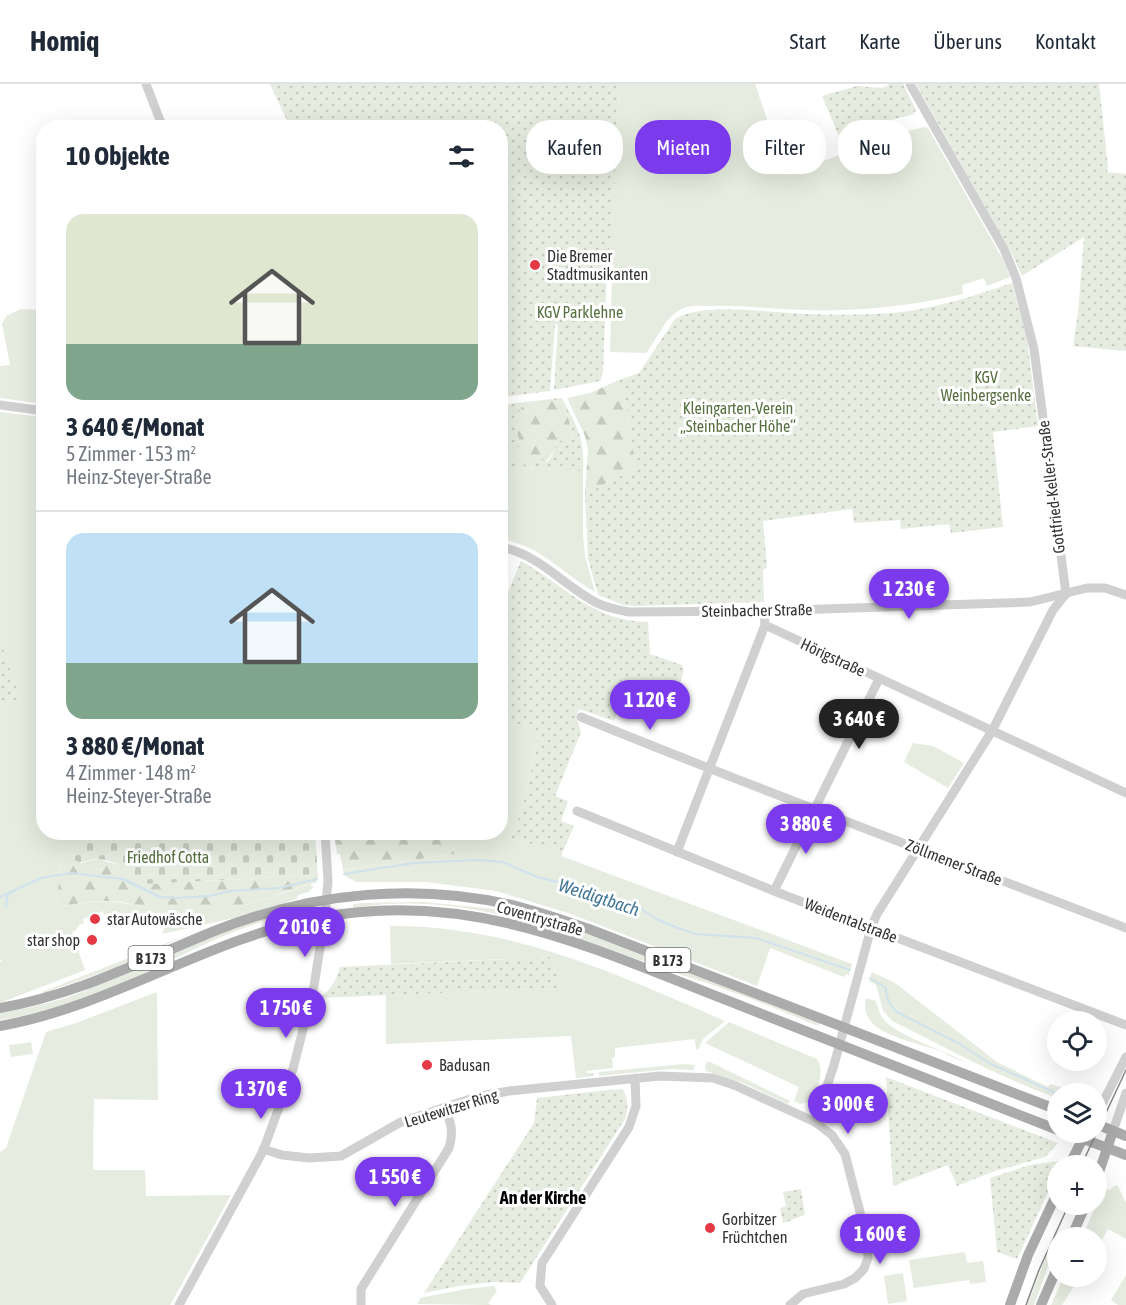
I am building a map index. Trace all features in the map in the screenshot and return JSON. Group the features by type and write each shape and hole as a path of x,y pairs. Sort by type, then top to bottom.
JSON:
{"main road":[{"name":"Coventrystraße","path":"0,1008 75,990 219,930 301,904 378,894 439,894 491,901 589,929 1047,1106"},
{"name":"Coventrystraße","path":"0,1026 50,1015 79,1005 247,936 325,916 412,910 463,914 519,925 584,945 1047,1126"},
{"path":"1107,1129 1126,1136"},
{"path":"1105,1155 1113,1131"},
{"path":"1097,1143 1126,1155"},
{"path":"1010,1305 1028,1255 1047,1214"},
{"path":"1041,1305 1049,1287"}],"street":[{"path":"146,84 160,120"},
{"name":"Gottfried-Keller-Straße","path":"910,84 1004,249 1016,278 1034,349 1066,594"},
{"path":"0,405 36,410"},
{"name":"Steinbacher Straße","path":"508,548 520,551 598,603 612,609 649,613 1030,602 1083,589 1105,588 1126,595"},
{"path":"815,1122 877,914 992,731 1053,610 1066,594"},
{"path":"677,852 765,625 764,611"},
{"name":"Hörigstraße","path":"765,625 1126,793"},
{"path":"774,891 879,679"},
{"name":"Zöllmener Straße","path":"581,717 710,770 1126,928"},
{"name":"Weidentalstraße","path":"577,811 774,891 1126,1025"},
{"path":"179,1305 263,1149 293,1069 314,986 325,916 328,862 326,840"},
{"path":"1107,1094 1126,1057"},
{"name":"Leutewitzer Ring","path":"263,1149 282,1155 309,1158 341,1156 401,1122 476,1097 509,1091 669,1076 713,1078 734,1084 815,1122 832,1135 845,1154 867,1239 868,1258 864,1269 855,1278 844,1284 803,1294 790,1305"},
{"path":"552,1305 540,1286 542,1263 629,1127 636,1106 635,1078"},
{"path":"1113,1131 1126,1093"},
{"path":"361,1305 361,1289 449,1148 452,1137 451,1122 444,1107"}],"green space":[{"name":"KGV Parklehne","path":"270,84 619,84 617,120 526,120 526,174 615,174 613,219 607,263 603,372 600,381 554,390 558,325 555,324 550,391 508,396 508,120 287,120"},
{"path":"619,84 755,84 767,120 743,120 743,174 826,174 826,160 838,156 838,174 912,174 912,130 928,128 1005,263 1010,277 987,286 984,278 962,285 963,294 884,307 823,310 690,306 677,311 672,316 646,353 610,352 614,265 607,263 613,219 615,174 623,174 623,120 617,120"},
{"path":"890,84 903,84 916,110 914,114 891,120 838,120 838,134 822,96 857,86 882,88"},
{"path":"916,84 1099,84 1107,172 1126,174 1126,351 1073,346 1084,237 1022,276 1012,254"},
{"name":"Kleingarten-Verein „Steinbacher Höhe“","path":"1012,283 1027,339 1038,426 993,432 1003,527 951,533 949,524 901,529 900,520 854,523 852,509 763,521 767,568 763,569 764,602 635,606 623,605 598,595 588,559 585,494 635,469 629,416 619,380 639,373 675,319 687,314 719,310 828,315 893,313 939,305"},
{"path":"21,309 36,310 36,403 0,398 0,366 10,365 2,324 6,316"},
{"path":"619,380 629,416 635,469 585,494 588,450 585,436 567,398 590,393"},
{"path":"562,398 576,425 583,449 583,471 518,468 508,480 508,459 518,459 527,466 540,457 547,462 558,441 574,439 565,405 552,399"},
{"path":"552,399 565,405 574,440 558,441 547,460 527,466 518,459 508,459 508,447 520,443 513,421 525,402"},
{"path":"525,402 513,421 520,443 519,447 508,449 508,404"},
{"path":"0,412 36,416 36,840 72,840 74,860 60,860 57,907 89,902 114,902 173,913 205,913 251,903 311,884 314,886 309,892 298,895 297,899 234,918 162,934 164,928 147,920 145,922 134,917 132,920 118,912 104,915 103,911 100,912 83,919 84,923 72,932 85,970 0,1003 0,962 2,960 0,959 0,703 19,698 0,640"},
{"path":"518,468 583,471 585,556 595,592 540,554 508,541 508,480"},
{"path":"521,561 595,609 611,616 648,622 650,654 682,665 684,671 674,699 644,688 625,692 614,721 579,709 576,716 581,732 555,796 568,801 561,821 574,826 563,851 510,839 522,810 540,731 508,721 508,592"},
{"path":"0,640 20,699 0,703"},
{"path":"508,721 540,730 522,810 510,839 563,851 561,856 852,964 849,975 846,974 844,977 770,948 757,986 571,914 496,891 426,882 357,882 345,876 343,870 454,854 453,840 508,840"},
{"path":"913,743 933,746 964,763 948,788 904,762"},
{"name":"Friedhof Cotta","path":"72,840 316,840 318,875 144,884 110,861 74,860"},
{"path":"335,840 453,840 454,854 343,870 340,854 337,854"},
{"path":"98,859 121,866 144,884 318,875 317,882 237,907 205,913 172,913 113,901 57,907 60,860 74,860 81,863"},
{"path":"424,902 504,910 537,917 592,935 820,1022 818,1026 719,987 540,925 504,916 467,908 430,904 392,904 353,908 353,904 362,903"},
{"path":"297,909 298,913 260,922 223,936 97,994 59,1007 0,1020 0,1013 74,995 216,936"},
{"path":"390,926 435,928 520,943 603,970 725,1021 703,1039 698,1050 695,1039 615,1048 615,1057 612,1058 613,1068 586,1071 594,1073 594,1076 576,1078 571,1036 386,1044 386,995 560,988 551,957 391,964"},
{"path":"190,934 112,969 42,992"},
{"path":"551,957 560,988 319,998 332,985 340,967"},
{"path":"872,972 895,983 997,1062 1047,1087 1047,1094 974,1062 892,1021 883,1010 876,985 869,981"},
{"path":"157,992 158,1100 94,1099 93,1170 145,1170 146,1196 231,1195 170,1305 0,1305 0,1152 6,1148 46,1032"},
{"path":"866,998 876,1001 882,1017 893,1028 967,1063 879,1029 870,1021 865,1011"},
{"path":"729,1022 817,1059 820,1080 811,1101 800,1104 794,1101 799,1087 705,1043"},
{"path":"31,1042 33,1054 11,1057 9,1045"},
{"path":"707,1062 790,1101 788,1104 743,1083 706,1071"},
{"path":"695,1065 693,1070 671,1069 599,1076 599,1072"},
{"path":"886,1077 1047,1139 1047,1143 1058,1143 1045,1157 992,1172 957,1186 948,1165 893,1186"},
{"path":"623,1090 626,1097 625,1119 520,1283 494,1282 424,1293 534,1123 537,1098"},
{"path":"1047,1163 1047,1194 1017,1259 997,1252 990,1178 1030,1165"},
{"path":"1118,1186 1126,1203 1126,1239 1108,1229 1107,1231 1107,1227 1086,1227 1092,1215 1107,1215 1107,1189"},
{"path":"801,1189 805,1215 783,1223 780,1208 786,1206 783,1192"},
{"path":"965,1252 967,1263 983,1261 986,1282 970,1284 969,1280 914,1288 909,1260"},
{"path":"1047,1255 1047,1269 1034,1305 1027,1305"},
{"path":"903,1273 907,1301 888,1304 884,1276"},
{"path":"1126,1275 1126,1305 1118,1305 1111,1300"},
{"path":"494,1286 497,1291 488,1303 491,1305 418,1304 420,1298"},
{"path":"1059,1287 1074,1287 1062,1305 1051,1305"}],"waterway":[{"name":"Weidigtbach","path":"344,874 414,863 477,860 503,862 537,877 631,904 656,919 696,934 756,938 850,970"},
{"name":"Weidigtbach","path":"0,897 41,878 71,873 123,879 160,897 176,898 279,888 317,879"},
{"path":"6,907 8,893"},
{"name":"Weidigtbach","path":"870,978 886,988 889,1002 897,1012 960,1044 991,1064 1047,1089"}],"tram line":[{"path":"1086,1155 1126,1070"},
{"path":"1026,1305 1064,1215"}],"place":[{"name":"Die Bremer Stadtmusikanten","path":"535,265"},
{"name":"star Autowäsche","path":"95,919"},
{"name":"star shop","path":"92,940"},
{"name":"Badusan","path":"427,1065"},
{"name":"Gorbitzer Früchtchen","path":"710,1228"}],"district":[{"name":"An der Kirche","path":"543,1197"}],"park label":[{"name":"KGV Weinbergsenke","path":"986,386"}]}
